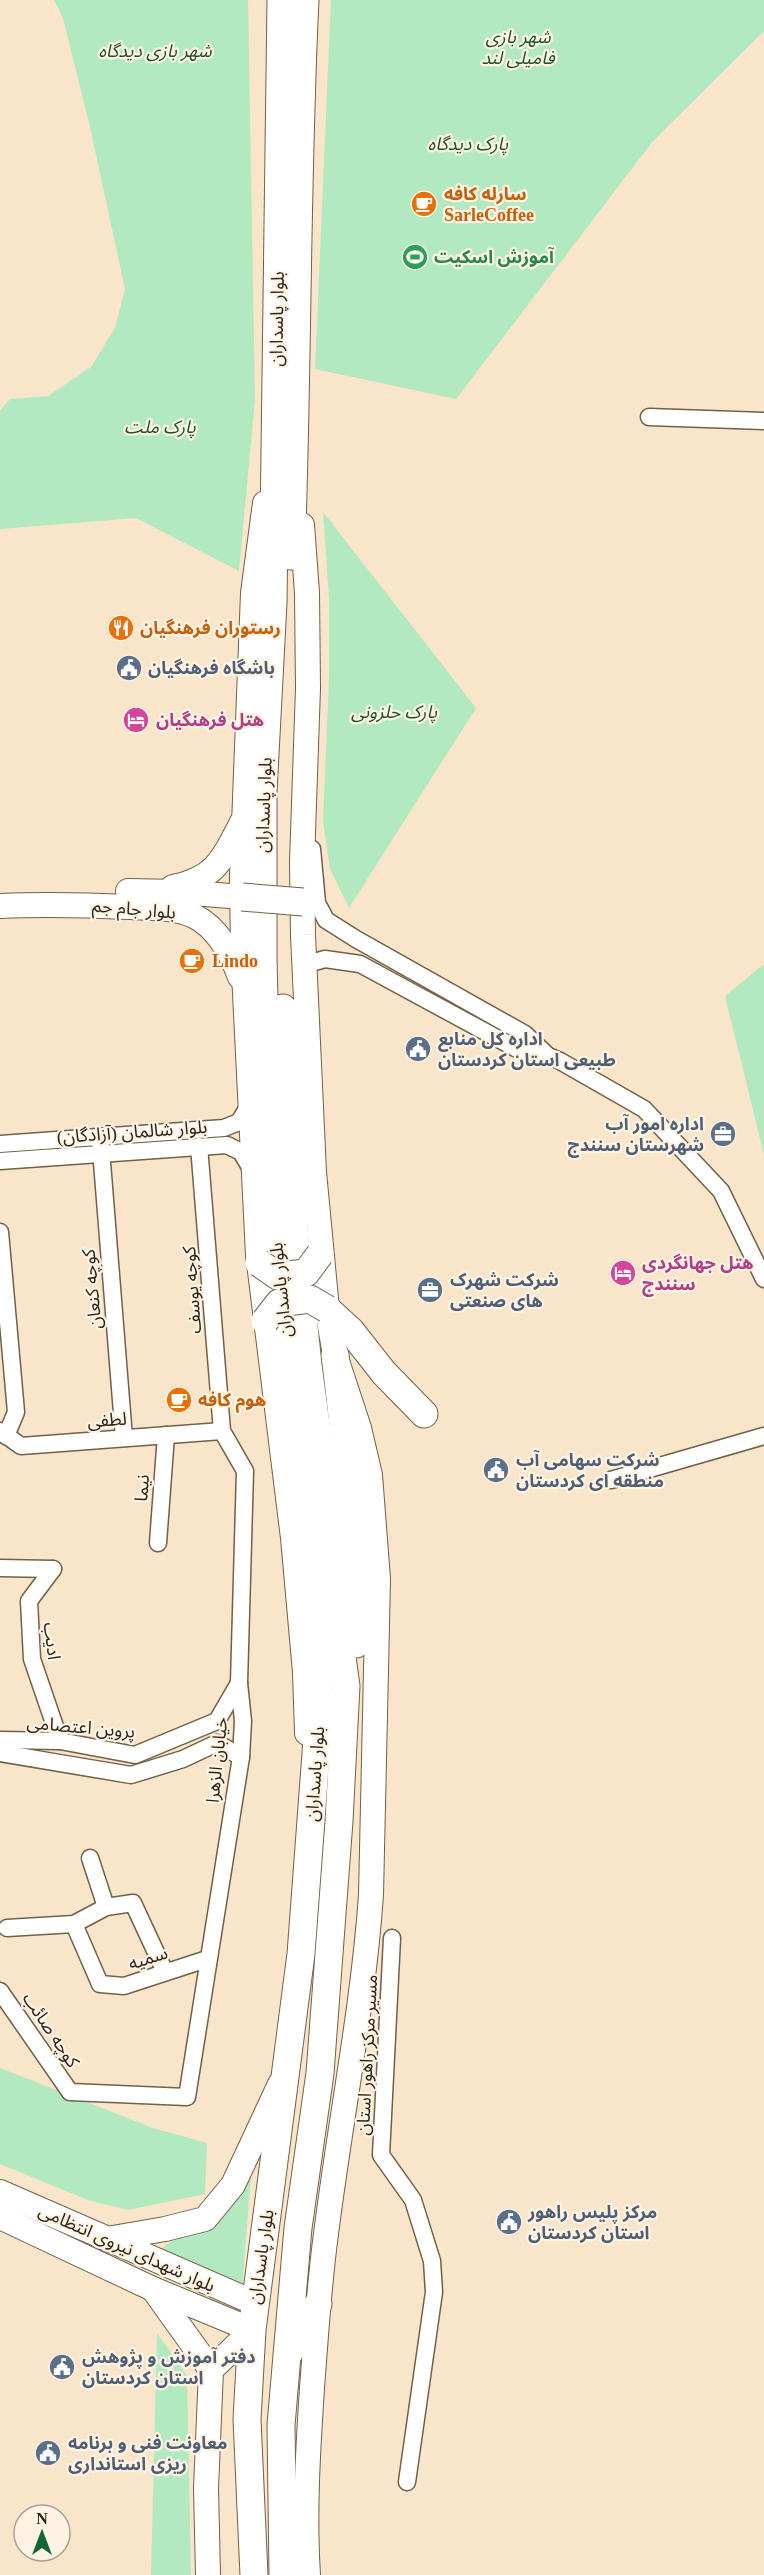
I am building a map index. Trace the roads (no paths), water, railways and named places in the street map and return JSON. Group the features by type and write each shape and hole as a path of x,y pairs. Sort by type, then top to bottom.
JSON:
{"main road":[{"name":"بلوار پاسداران","path":"254,2575 247,2419 252,2330 301,1954 319,1713 320,1644 313,1562 275,1230 266,1079 262,947 263,803 273,603 285,424 295,330 288,2"},
{"name":"بلوار پاسداران","path":"283,2575 281,2425 298,2228 320,2073 339,1821 346,1686 340,1643 332,1540 308,1365 294,1229 285,1076 280,860 285,424"},
{"path":"285,424 307,593 308,688 303,813 304,965 320,1254 351,1485 356,1584 356,1652 346,1686"},
{"path":"285,424 253,593 242,897 259,1263 293,1538 305,1672 306,1730 315,1770"},
{"path":"150,891 188,884 206,877 222,859 245,817"},
{"name":"بلوار جام جم","path":"0,890 150,891 242,897"},
{"path":"242,897 303,902"},
{"name":"بلوار جام جم","path":"0,906 111,906 165,909 192,915 216,934 232,956 243,985 246,1009"},
{"path":"259,1263 278,1276 306,1273 320,1254"},
{"path":"265,1321 279,1303 310,1299 327,1309 351,1331 384,1373 424,1414"},
{"path":"308,2575 306,2545 309,2434 318,2304 326,2233 368,1947 378,1648 378,1579 370,1475 359,1428 335,1355"},
{"path":"107,2239 205,2219 233,2185 287,2071"},
{"name":"بلوار شهدای نیروی انتظامی","path":"0,2192 255,2303"},
{"name":"بلوار شهدای نیروی انتظامی","path":"0,2217 153,2289 252,2330"},
{"path":"195,2306 205,2298 206,2282"},
{"path":"153,2289 211,2370 206,2488 208,2575"},
{"path":"286,2359 318,2304"},
{"path":"211,2370 252,2330"}],"street":[{"path":"649,417 764,422"},
{"path":"303,813 312,844 317,903 326,920 525,1034 546,1055 644,1109 721,1191 764,1279"},
{"path":"304,965 325,959 360,964 517,1049 546,1055"},
{"path":"419,996 427,979"},
{"name":"بلوار شالمان (آزادگان)","path":"0,1161 224,1128 239,1122 250,1103"},
{"name":"بلوار شالمان (آزادگان)","path":"0,1144 227,1145 241,1152 254,1173"},
{"name":"کوچه کنعان","path":"100,1145 124,1438"},
{"name":"کوچه یوسف","path":"199,1146 222,1431"},
{"path":"0,1232 16,1412 3,1433"},
{"name":"لطفی","path":"3,1433 21,1446 222,1431"},
{"name":"خیابان الزهرا","path":"69,2092 188,2097 207,1959 241,1757 243,1721 239,1683 245,1471 222,1431"},
{"name":"نیما","path":"158,1543 166,1435"},
{"path":"610,1480 764,1436"},
{"name":"ادیب","path":"0,1568 53,1569 29,1601 32,1659 60,1741"},
{"name":"پروین اعتصامی","path":"0,1740 60,1741 135,1755 217,1721 239,1683"},
{"name":"پروین اعتصامی","path":"0,1753 131,1775 183,1759 217,1743 241,1757"},
{"path":"90,1858 106,1907"},
{"path":"7,1928 74,1924 106,1907 134,1903 165,1972"},
{"name":"سمیه","path":"74,1924 100,1984 124,1986 207,1959"},
{"name":"مسیر مرکز راهور استان","path":"392,1938 381,2155 413,2199 432,2261 434,2292 407,2482"},
{"name":"کوچه صائب","path":"0,1991 69,2092"}],"place":[{"name":"سارله کافه SarleCoffee","path":"424,204"},
{"name":"آموزش اسکیت","path":"415,257"},
{"name":"رستوران فرهنگیان","path":"121,628"},
{"name":"باشگاه فرهنگیان","path":"129,668"},
{"name":"هتل فرهنگیان","path":"136,720"},
{"name":"Lindo","path":"192,961"},
{"name":"اداره کل منابع طبیعی استان کردستان","path":"418,1049"},
{"name":"اداره امور آب شهرستان سنندج","path":"723,1134"},
{"name":"هتل جهانگردی سنندج","path":"623,1273"},
{"name":"شرکت شهرک های صنعتی","path":"430,1290"},
{"name":"هوم کافه","path":"179,1400"},
{"name":"شرکت سهامی آب منطقه ای کردستان","path":"496,1470"},
{"name":"مرکز پلیس راهور استان کردستان","path":"509,2222"},
{"name":"دفتر آموزش و پژوهش استان کردستان","path":"62,2367"},
{"name":"معاونت فنی و برنامه ریزی استانداری","path":"48,2453"}],"park label":[{"name":"شهر بازی فامیلی لند","path":"518,47"},
{"name":"شهر بازی دیدگاه","path":"155,51"},
{"name":"پارک دیدگاه","path":"468,144"},
{"name":"پارک ملت","path":"160,427"},
{"name":"پارک حلزونی","path":"394,712"}]}
